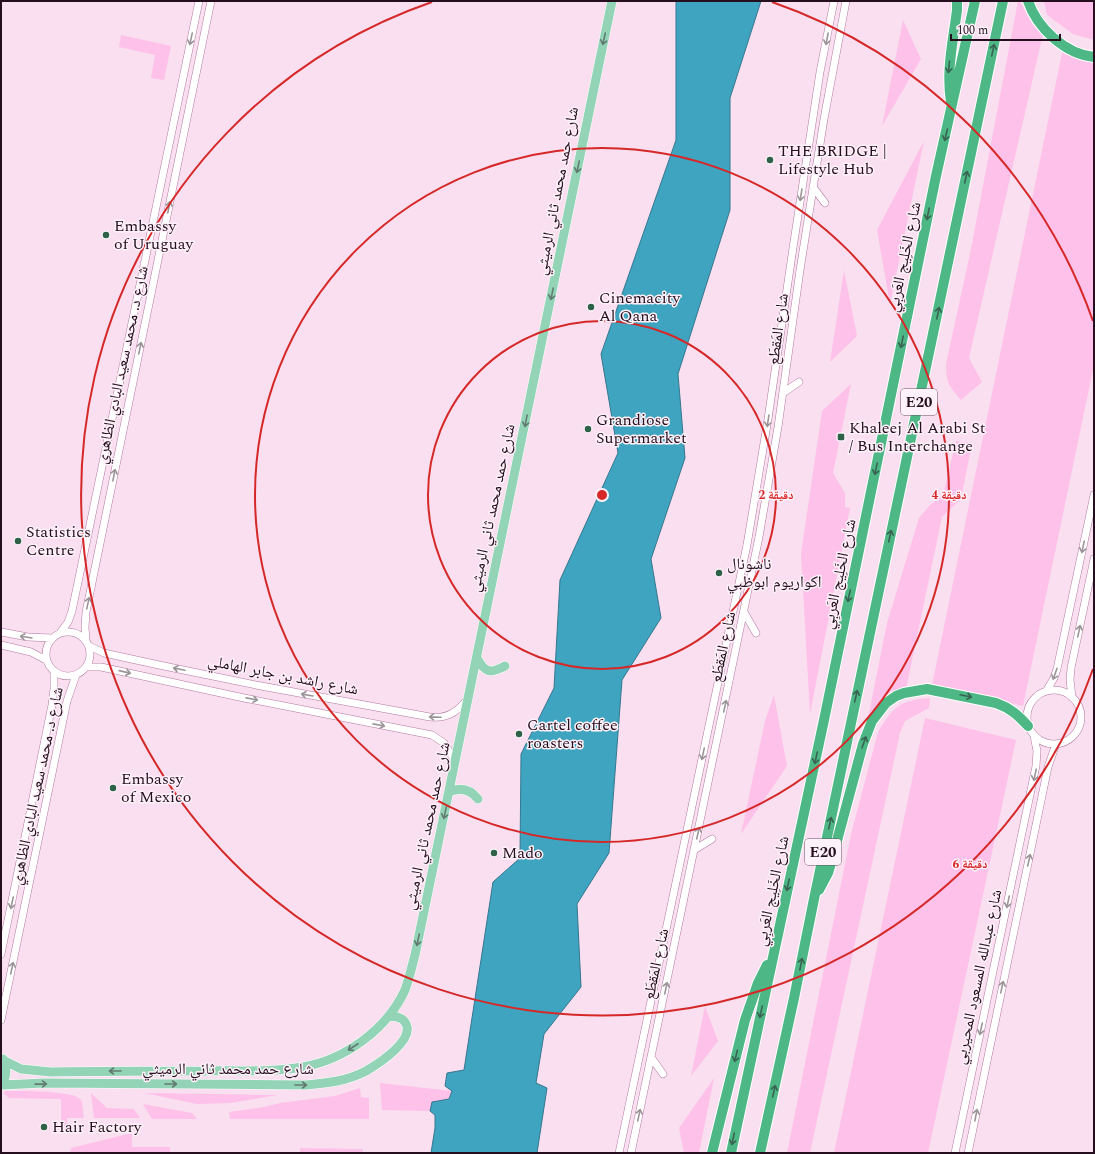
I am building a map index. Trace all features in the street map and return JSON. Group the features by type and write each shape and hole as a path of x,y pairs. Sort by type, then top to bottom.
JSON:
{"highway":[{"path":"952,108 948,84 948,72 957,1"},
{"name":"شارع الخَلِيج العَربِي","path":"730,1153 824,720 936,176 975,1"},
{"name":"E20","path":"760,1153 794,998 1003,1"},
{"path":"1028,1 1036,18 1049,34 1069,49 1094,57"},
{"path":"814,899 824,882 829,868 858,758 869,728 878,712 886,703 896,696 904,693 927,689 1000,704 1017,714 1028,726"},
{"path":"712,1153 745,1020 758,983 773,954"}],"main road":[{"name":"شارع حمد محمد ثاني الرميثي","path":"2,1058 15,1067 31,1071 280,1070 304,1067 325,1061 354,1047 388,1017 404,990 410,973 449,792 612,1"},
{"path":"476,658 486,671 494,671 505,666"},
{"path":"449,792 457,789 466,790 471,792 478,799"},
{"name":"شارع حمد محمد ثاني الرميثي","path":"1,1085 44,1083 306,1085 340,1081 354,1077 382,1061 406,1036 407,1030 404,1022 397,1017 388,1017"},
{"path":"1,1085 6,1073 2,1058"}],"street":[{"name":"شارع د. محمد سعيد البادي الظاهري","path":"60,633 68,622 72,611 199,1"},
{"name":"شارع د. محمد سعيد البادي الظاهري","path":"88,644 85,627 86,612 211,1"},
{"name":"شارع المَقطَع","path":"619,1151 740,578 760,469 820,72 834,1"},
{"name":"شارع المَقطَع","path":"631,1152 744,612 768,488 831,74 846,1"},
{"path":"813,187 825,203"},
{"path":"771,397 782,396 799,382"},
{"path":"111,425 123,428"},
{"path":"1094,495 1058,669 1047,690 1034,698 1027,711 1028,726 1034,736 1048,744 1066,742 1073,736 1080,726 1081,719 1079,707 1072,697 1070,680 1071,668 1094,559"},
{"path":"744,612 756,633"},
{"path":"1,632 28,637 52,638"},
{"path":"60,633 76,633 88,644 90,661 86,667 76,675 65,677 54,672 49,667 46,660 46,648 52,638 60,633"},
{"name":"شارع راشد بن جابر الهاملي","path":"88,644 104,653 261,686 436,718 449,716 468,700"},
{"path":"1,646 31,652 46,660"},
{"name":"شارع راشد بن جابر الهاملي","path":"86,667 101,667 244,698 432,735 444,743 455,761"},
{"name":"شارع د. محمد سعيد البادي الظاهري","path":"1,954 52,705 54,672"},
{"name":"شارع د. محمد سعيد البادي الظاهري","path":"1,1020 67,701 76,675"},
{"path":"1047,690 1060,691 1072,697"},
{"name":"شارع عبدالله المسعود المحيربي","path":"955,1153 1036,766 1037,750 1034,736"},
{"name":"شارع عبدالله المسعود المحيربي","path":"968,1153 1048,767 1056,744"},
{"path":"682,853 694,853 712,839"},
{"path":"651,1058 663,1074"},
{"path":"619,1151 631,1152"}],"shaded area":[{"path":"1018,1 1020,1 1033,25 1043,34 969,358 982,382 961,400 949,384 946,364 971,249"},
{"path":"1044,1 1094,1 1094,40 1073,34 1047,15"},
{"path":"903,20 921,59 882,126"},
{"path":"121,35 171,46 164,80 151,78 155,55 119,47"},
{"path":"1062,53 1094,63 1094,365 1023,706 932,685"},
{"path":"924,141 890,304 877,230"},
{"path":"844,270 857,336 830,362"},
{"path":"851,384 833,473 845,493 845,507 850,508 810,714 801,554 822,411"},
{"path":"956,441 972,443 961,499 942,517 906,689 866,728 887,623 919,518 930,505 943,495"},
{"path":"774,695 787,766 741,834 765,721"},
{"path":"930,698 929,708 905,721 900,733 810,1153 787,1153 851,834 878,732 888,716 898,706 911,701"},
{"path":"925,718 1016,740 928,1153 834,1153"},
{"path":"705,1006 718,1041 691,1076"},
{"path":"714,1078 699,1153 684,1153 679,1128"},
{"path":"380,1083 452,1091 449,1099 432,1102 430,1111 382,1110"},
{"path":"360,1088 361,1097 369,1098 369,1119 230,1119 229,1112 280,1103 335,1096"},
{"path":"5,1091 57,1093 77,1097 82,1102 84,1118 67,1118 67,1132 61,1131 61,1099 9,1098 4,1094"},
{"path":"91,1093 107,1108 134,1109 140,1118 94,1118"},
{"path":"144,1093 278,1095 230,1103 197,1104"},
{"path":"143,1104 192,1113 197,1119 152,1119"},
{"path":"132,1133 132,1147 170,1147 170,1153 70,1153 71,1148"},
{"path":"300,1148 363,1149 363,1153 275,1153 300,1152"}],"water":[{"path":"676,1 761,1 730,98 730,210 678,374 685,458 651,559 661,618 622,680 609,853 577,904 581,987 544,1034 536,1083 547,1088 537,1153 431,1153 435,1128 435,1115 430,1111 432,1102 449,1099 452,1091 445,1086 447,1073 464,1070 493,882 520,858 521,754 554,688 560,580 618,453 601,354 676,140"}],"waterway":[{"path":"90,1153 158,1153"}],"place":[{"name":"THE BRIDGE | Lifestyle Hub","path":"770,160"},
{"name":"Embassy of Uruguay","path":"106,235"},
{"name":"Cinemacity Al Qana","path":"591,307"},
{"name":"Grandiose Supermarket","path":"588,429"},
{"name":"Khaleej Al Arabi St / Bus Interchange","path":"841,437"},
{"name":"Statistics Centre","path":"18,541"},
{"name":"ناشونال اكواريوم ابوظبي","path":"719,573"},
{"name":"Cartel coffee roasters","path":"519,734"},
{"name":"Embassy of Mexico","path":"113,788"},
{"name":"Mado","path":"494,853"},
{"name":"Hair Factory","path":"44,1127"}]}
